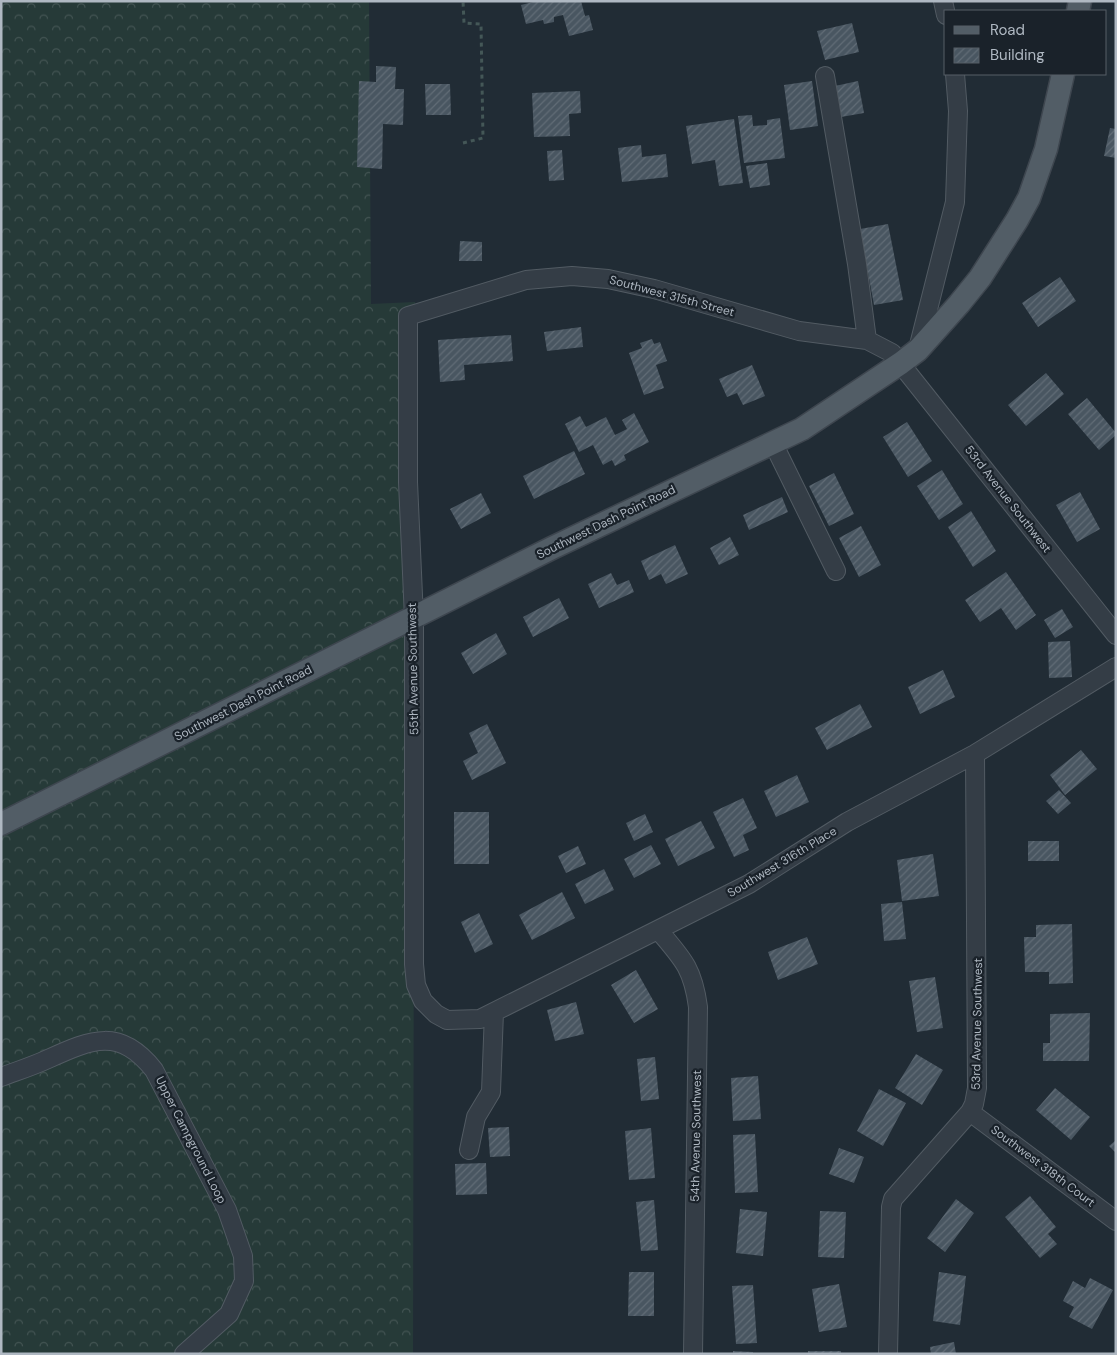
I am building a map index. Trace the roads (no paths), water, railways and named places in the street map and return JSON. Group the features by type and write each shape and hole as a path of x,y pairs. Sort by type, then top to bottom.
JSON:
{"main road":[{"name":"Southwest Dash Point Road","path":"1,824 674,489 802,429 901,363 918,350 980,278 1025,205 1046,149 1063,75"}],"street":[{"path":"918,350 955,202 958,111 955,75"},
{"path":"825,76 857,264 867,340"},
{"name":"Southwest 315th Street","path":"408,316 526,280 572,276 608,279 654,289 799,331 867,340 892,353 901,363"},
{"name":"55th Avenue Southwest","path":"408,316 408,482 414,618 414,964 416,985 422,1001 436,1014"},
{"name":"53rd Avenue Southwest","path":"901,363 1116,635"},
{"path":"773,443 836,571"},
{"name":"Southwest 316th Place","path":"436,1014 447,1020 480,1019 659,931 749,884 847,822 975,754 1116,667"},
{"name":"53rd Avenue Southwest","path":"888,1354 891,1207 893,1200 970,1112 974,1104 977,1088 975,754"},
{"name":"54th Avenue Southwest","path":"659,931 685,962 695,981 698,1007 694,1354"},
{"path":"469,1150 476,1117 491,1092 494,1012"},
{"name":"Upper Campground Loop","path":"1,1077 84,1043 106,1040 141,1054 154,1070 226,1210 243,1256 244,1281 230,1314 184,1354"},
{"name":"Southwest 318th Court","path":"970,1112 1116,1221"}]}
